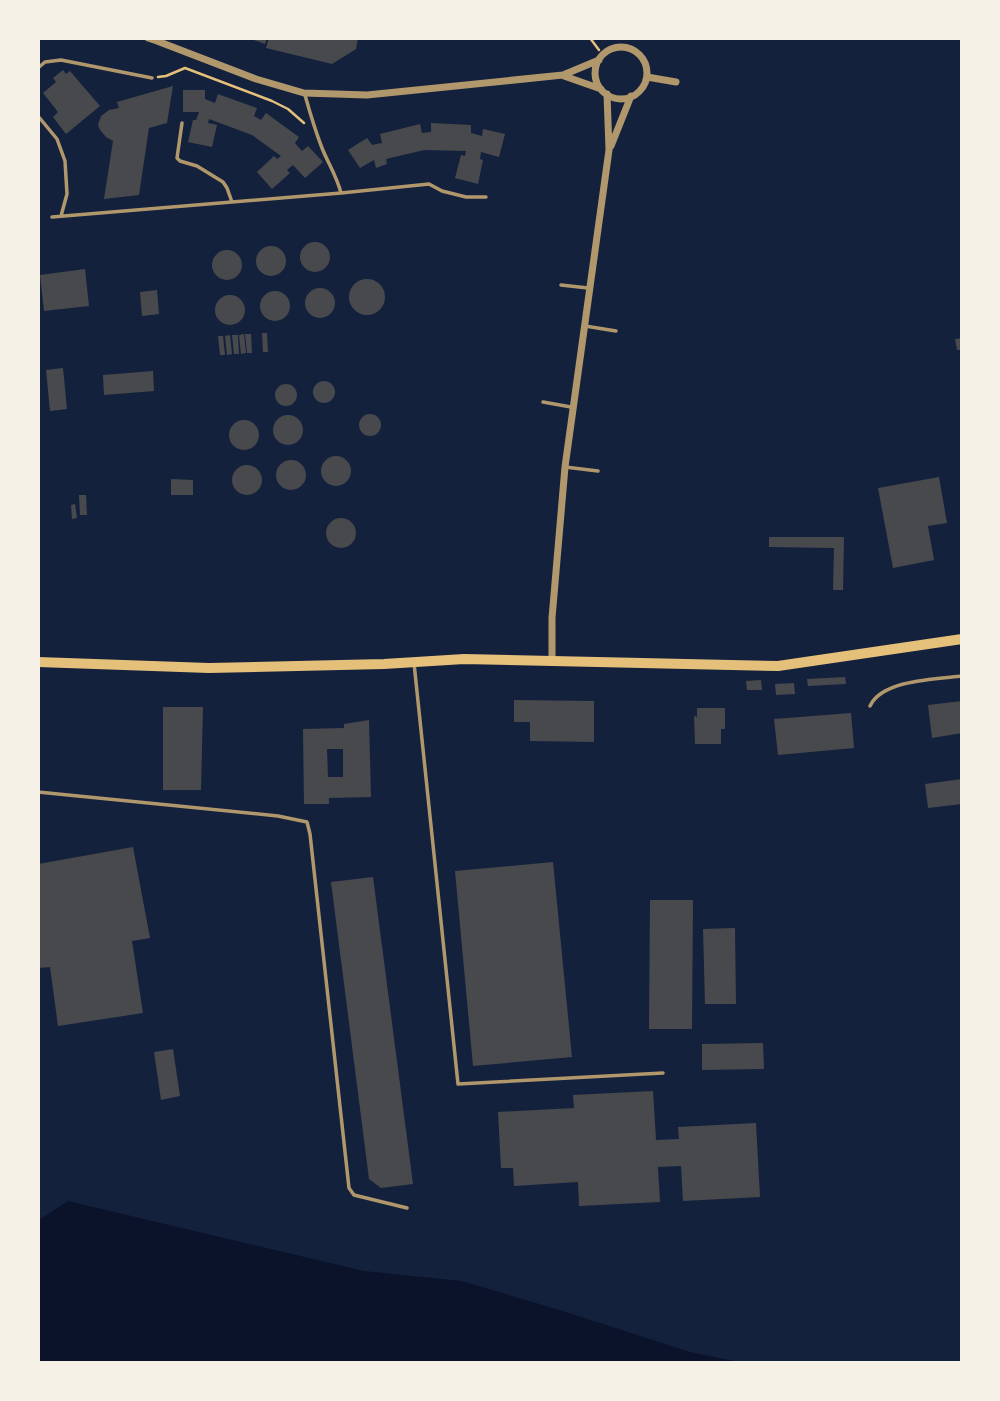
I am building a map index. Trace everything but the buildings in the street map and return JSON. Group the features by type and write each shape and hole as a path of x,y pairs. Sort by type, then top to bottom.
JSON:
{"main road":[{"path":"38,662 209,668 384,664 464,659 778,666 961,639"}],"street":[{"path":"148,38 257,79 304,93 367,95 563,75 614,48 623,47 638,53 647,68 644,85 639,92 631,96 615,97 563,75"},
{"path":"631,49 633,38"},
{"path":"552,661 552,618 565,467 609,150 604,91 596,74 601,57"},
{"path":"647,77 676,82"},
{"path":"609,150 631,96"}],"lane":[{"path":"38,68 45,62 61,60 152,78"},
{"path":"304,93 323,151 339,181 341,193"},
{"path":"38,116 57,139 65,161 66,194 61,216"},
{"path":"182,123 177,158 197,166 223,183 232,202"},
{"path":"52,216 429,184 442,191 466,197 486,197"},
{"path":"561,285 590,288"},
{"path":"585,326 616,331"},
{"path":"542,402 573,407"},
{"path":"565,467 598,471"},
{"path":"414,661 458,1084 663,1073"},
{"path":"870,706 876,696 894,687 961,676"},
{"path":"38,792 278,816 307,822 349,1188 354,1195 407,1209"}],"path":[{"path":"590,38 601,57"},
{"path":"152,78 166,76 185,68 272,100 288,109 302,123 314,126"}],"water":[{"path":"68,1201 364,1271 462,1281 690,1352 739,1362 39,1362 39,1220"}]}
